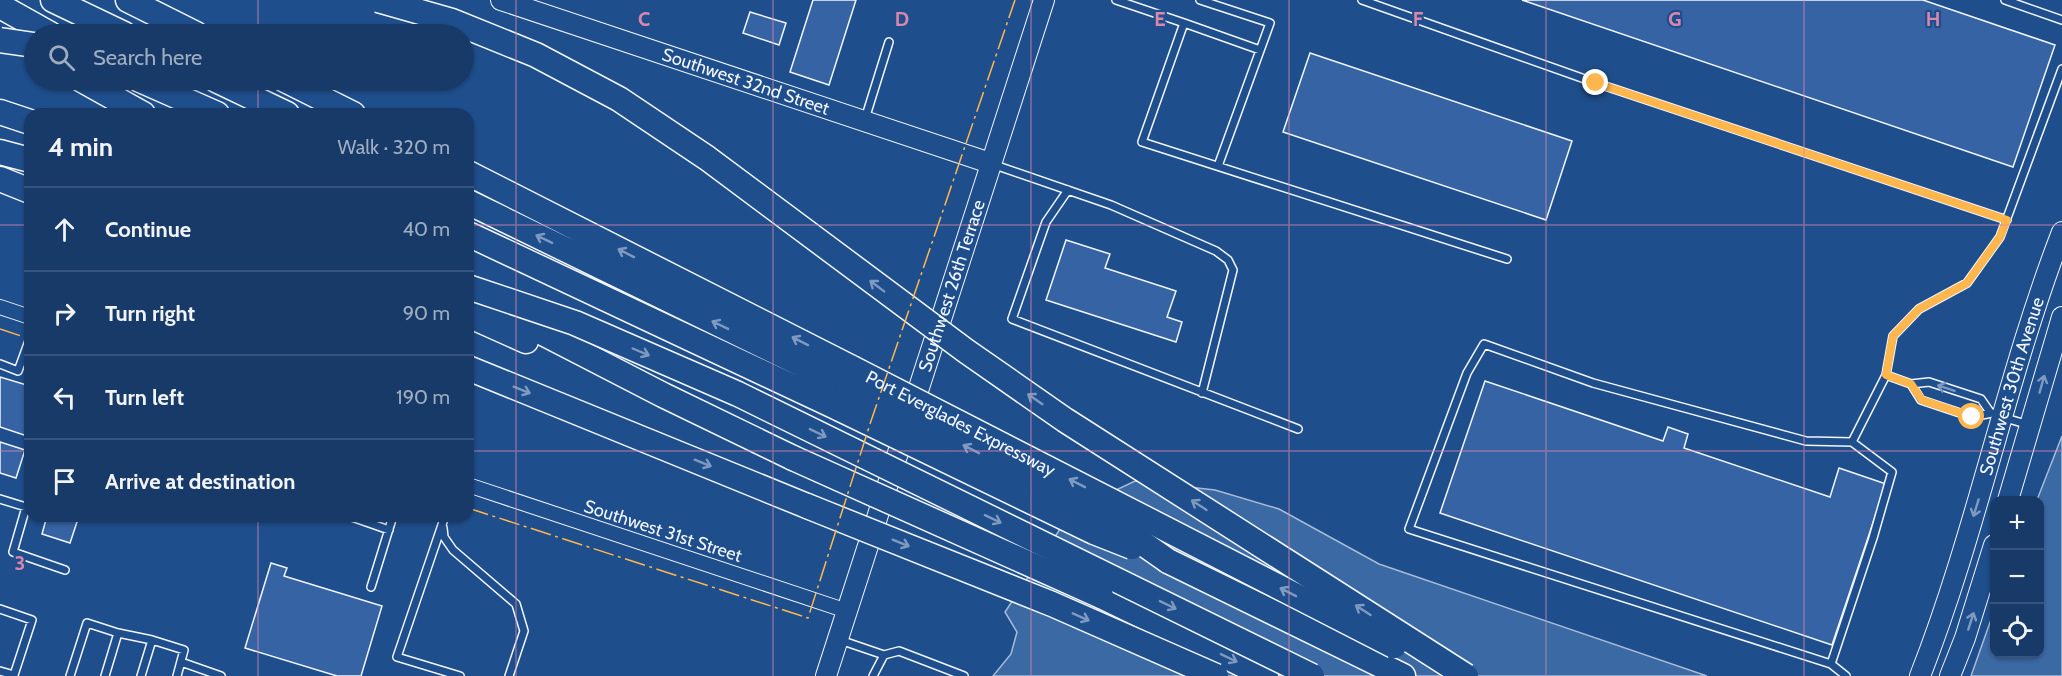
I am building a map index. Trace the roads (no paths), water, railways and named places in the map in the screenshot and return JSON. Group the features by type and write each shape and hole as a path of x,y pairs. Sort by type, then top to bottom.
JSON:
{"highway":[{"path":"53,0 103,24"},
{"path":"128,0 175,24"},
{"path":"137,0 161,17"},
{"path":"378,0 459,24"},
{"path":"0,6 32,24"},
{"path":"474,30 525,51 619,99 707,158 947,338 1065,420 1466,676"},
{"path":"0,32 24,46"},
{"path":"0,40 24,44"},
{"path":"100,90 132,108"},
{"path":"145,90 175,108"},
{"path":"163,90 203,108"},
{"path":"237,90 274,108"},
{"path":"305,90 340,108"},
{"path":"0,112 24,120"},
{"path":"0,152 24,158"},
{"name":"Port Everglades Expressway","path":"474,176 846,388 1452,676"},
{"path":"0,179 24,189"},
{"path":"474,205 846,388 1094,532 1168,561 1403,676"},
{"path":"474,236 846,388"},
{"path":"474,282 627,366 663,395"},
{"path":"474,289 574,323 738,394 1312,676"},
{"path":"474,297 663,395 794,458 1101,596 1266,676"},
{"path":"474,318 679,412 794,458"},
{"path":"474,370 1052,604 1216,676"}],"street":[{"name":"Southwest 32nd Street","path":"503,0 990,163"},
{"name":"Southwest 26th Terrace","path":"825,676 1044,0"},
{"name":"Southwest 30th Avenue","path":"1920,676 1953,582 1996,414 2062,232"},
{"path":"0,307 24,315"},
{"name":"Southwest 30th Avenue","path":"2009,496 2062,317"},
{"name":"Southwest 31st Street","path":"474,487 847,611"},
{"path":"1950,676 1965,638 1993,550"}],"lane":[{"path":"1116,0 1260,50"},
{"path":"1200,0 1270,23 1218,166"},
{"path":"1362,0 1596,83 2007,220"},
{"path":"2005,0 2062,20"},
{"path":"1184,23 1142,142 1507,259"},
{"path":"864,121 889,42"},
{"path":"1852,441 1886,375 1893,336 1919,309 1967,283 2000,237 2062,69"},
{"path":"990,163 1111,205 1216,252 1228,260 1233,270 1202,393"},
{"path":"1068,190 1046,222 1012,319 1298,429"},
{"path":"1832,664 1892,472 1852,441 1806,441 1593,383 1484,344 1467,373 1409,529 1832,664 1846,676"},
{"path":"0,364 18,370 24,354"},
{"path":"1886,375 1911,384 1929,382 1981,399 1996,414"},
{"path":"1911,384 1922,400 1972,417 1996,414 2030,425"},
{"path":"0,499 24,506"},
{"path":"24,514 13,552 65,570"},
{"path":"366,522 389,530"},
{"path":"371,587 391,522"},
{"path":"443,522 397,657 460,676"},
{"path":"442,525 444,537 453,550 516,604 524,631 509,676"},
{"path":"0,609 32,620 14,675 0,671"},
{"path":"70,676 87,623 184,650 177,676"},
{"path":"105,676 118,633"},
{"path":"838,639 884,654 899,651 964,676"},
{"path":"141,676 152,640"},
{"path":"873,676 884,654"},
{"path":"181,662 219,676"}],"water":[{"path":"2062,436 2062,676 1971,676 1990,622 1990,658 2044,658 2044,496 2039,496"},
{"path":"1135,481 1215,490 1279,509 1379,564 1707,676 993,676 1011,654 1017,632 1005,612 1072,511"}]}
